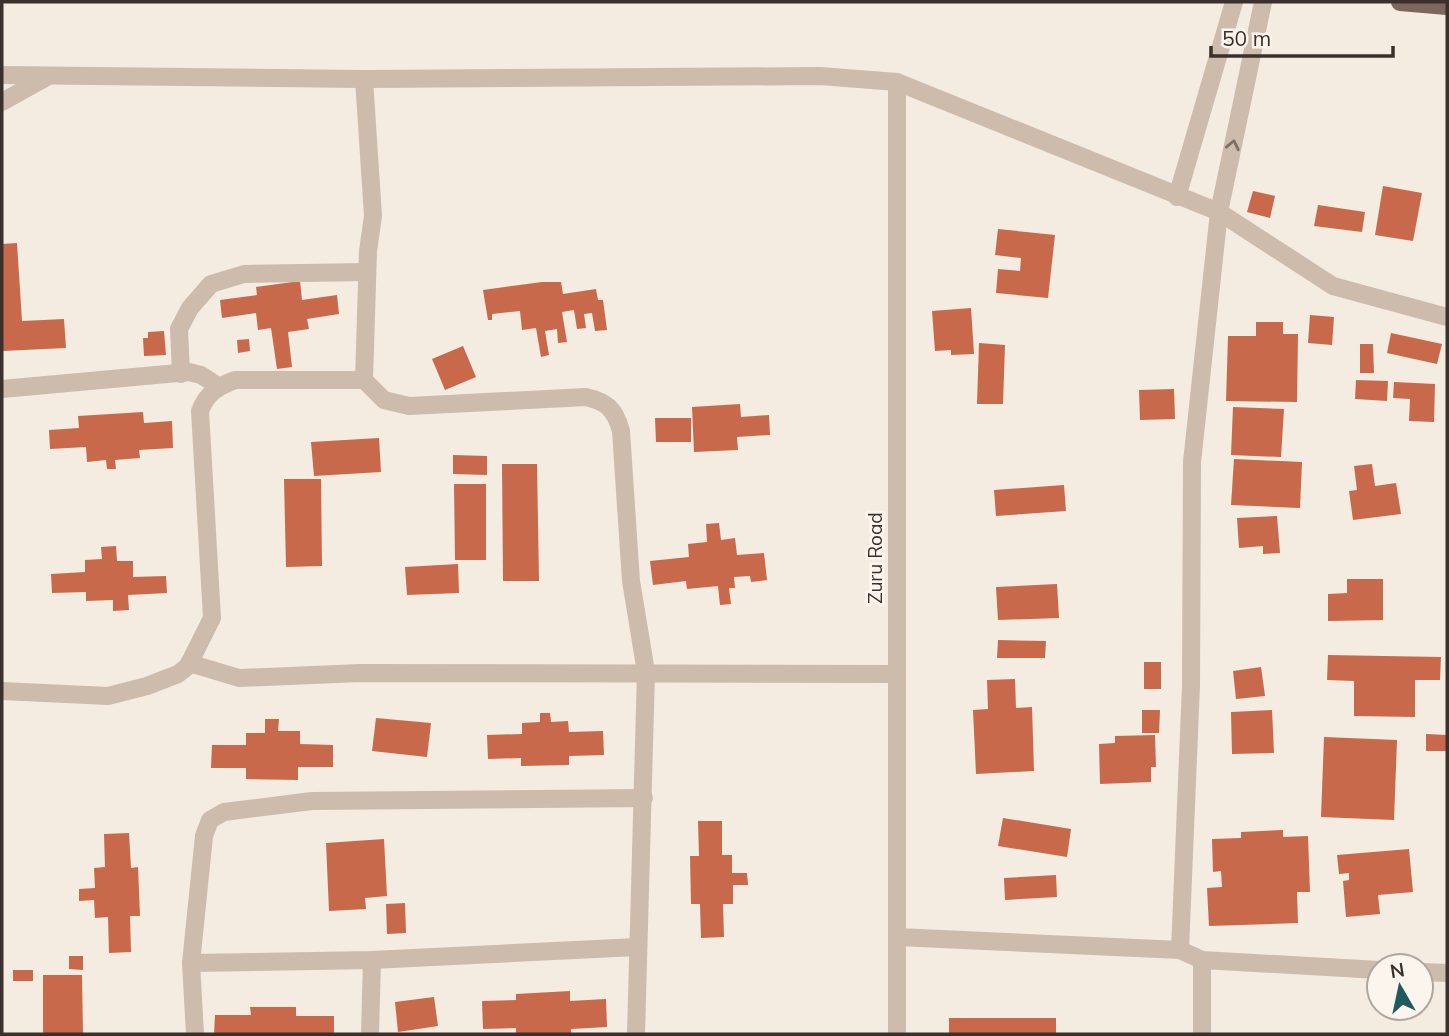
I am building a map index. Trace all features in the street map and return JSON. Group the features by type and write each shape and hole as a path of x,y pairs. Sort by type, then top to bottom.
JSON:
{"main road":[{"path":"1400,2 1447,6"}],"street":[{"path":"1177,197 1234,2"},
{"path":"1180,950 1191,685 1192,462 1219,212 1263,2"},
{"path":"2,75 364,79 820,76 897,82 982,114 1177,197 1219,212 1333,286 1447,317"},
{"path":"2,102 50,76"},
{"path":"364,79 373,216 367,272 364,380"},
{"name":"Zuru Road","path":"897,82 897,1034"},
{"path":"181,374 178,329 190,307 211,284 244,274 367,272"},
{"path":"2,389 168,372 201,375 218,386"},
{"path":"2,691 108,696 147,686 178,674 190,663 212,618 200,411 205,397 218,386 235,380 364,380 384,400 409,406 586,397 605,402 617,415 621,431 631,580 646,672 645,798 637,947 636,1034"},
{"path":"190,663 239,678 361,673 896,674"},
{"path":"195,1034 191,962 204,836 210,820 224,812 312,801 645,798"},
{"path":"897,937 1180,950 1202,960 1365,969"},
{"path":"191,962 372,960 637,947"},
{"path":"370,1034 372,960"},
{"path":"1202,960 1202,1034"}],"building":[{"path":"1383,186 1422,193 1413,241 1375,235"},
{"path":"1253,191 1275,196 1270,218 1247,212"},
{"path":"1318,205 1365,212 1362,232 1314,226"},
{"path":"998,229 1055,235 1048,298 996,293 998,269 1020,271 1021,258 995,255"},
{"path":"17,243 22,321 64,319 66,348 2,351 2,244"},
{"path":"300,281 302,300 337,295 339,314 307,319 309,329 288,332 292,367 277,369 271,328 258,330 256,313 222,318 220,300 257,295 256,287"},
{"path":"561,282 563,294 596,289 598,300 603,300 607,330 595,331 592,313 584,314 586,328 577,329 574,310 562,312 567,342 558,343 557,329 545,331 549,355 541,357 536,328 522,330 520,311 492,314 492,320 488,320 483,290"},
{"path":"971,308 974,354 951,355 951,350 935,351 932,311"},
{"path":"1310,315 1334,317 1332,345 1308,343"},
{"path":"1256,322 1283,322 1283,334 1298,334 1297,402 1226,401 1228,336 1256,336"},
{"path":"164,331 166,355 144,356 143,338 148,338 148,332"},
{"path":"1391,333 1442,344 1437,364 1387,353"},
{"path":"249,339 250,351 238,353 237,340"},
{"path":"979,343 1005,345 1003,404 977,404"},
{"path":"1360,344 1373,344 1374,373 1360,373"},
{"path":"463,346 476,377 445,390 432,359"},
{"path":"1356,380 1388,381 1387,401 1355,399"},
{"path":"1394,382 1435,384 1434,422 1409,421 1410,399 1393,398"},
{"path":"1174,389 1175,419 1140,420 1139,390"},
{"path":"740,404 741,417 769,415 770,435 737,437 738,450 694,452 692,407"},
{"path":"1233,407 1284,409 1281,457 1231,455"},
{"path":"143,412 144,423 172,421 173,448 139,450 140,458 115,460 116,469 107,469 106,460 87,462 86,447 50,449 49,430 79,428 78,416"},
{"path":"655,418 691,418 691,442 656,442"},
{"path":"379,438 381,472 314,476 311,442"},
{"path":"453,455 487,456 487,475 453,474"},
{"path":"1234,459 1302,462 1300,508 1231,505"},
{"path":"502,464 537,464 539,581 503,581"},
{"path":"1372,464 1375,486 1396,483 1401,514 1353,520 1349,491 1357,490 1354,466"},
{"path":"284,479 321,479 322,566 286,567"},
{"path":"454,484 486,484 486,560 455,560"},
{"path":"1064,485 1066,511 996,516 994,490"},
{"path":"1277,516 1280,553 1263,554 1263,546 1239,548 1237,518"},
{"path":"719,523 721,540 735,538 737,555 764,553 767,580 751,582 750,576 734,577 735,588 729,588 731,604 720,605 718,586 687,589 686,581 653,585 650,561 689,557 688,544 707,542 706,524"},
{"path":"116,546 117,561 133,561 133,577 166,576 167,593 128,595 129,610 113,611 113,600 86,601 86,592 52,593 51,574 85,572 85,560 102,559 101,547"},
{"path":"458,564 459,593 407,595 405,567"},
{"path":"1347,579 1383,579 1383,620 1328,621 1328,594 1347,593"},
{"path":"1057,584 1059,618 998,620 996,587"},
{"path":"998,640 1046,641 1045,658 997,658"},
{"path":"1328,655 1441,657 1440,680 1415,680 1415,717 1354,716 1354,681 1327,680"},
{"path":"1144,662 1161,662 1161,689 1144,689"},
{"path":"1261,667 1265,696 1236,699 1233,671"},
{"path":"1015,679 1016,708 1032,707 1034,771 976,774 973,710 988,709 987,680"},
{"path":"1142,710 1160,710 1159,733 1142,733"},
{"path":"1272,710 1274,753 1232,754 1231,712"},
{"path":"540,713 550,713 551,722 568,721 569,732 603,731 604,755 569,756 569,765 521,766 521,758 488,759 487,735 522,734 522,723 540,722"},
{"path":"376,718 431,723 427,757 372,751"},
{"path":"265,719 279,719 278,731 300,731 300,744 333,745 333,767 298,767 298,780 246,779 246,768 211,768 212,745 246,745 246,733 265,733"},
{"path":"1426,734 1447,735 1447,751 1426,751"},
{"path":"1155,735 1156,767 1151,767 1151,782 1100,784 1099,744 1115,743 1115,736"},
{"path":"1324,737 1397,740 1394,820 1321,817"},
{"path":"1003,818 1071,829 1067,857 998,846"},
{"path":"698,821 722,821 722,855 732,855 732,873 747,873 748,885 733,885 733,904 723,904 724,937 701,938 700,904 691,904 690,856 699,856"},
{"path":"1283,830 1283,837 1308,836 1310,892 1297,892 1298,923 1209,926 1207,888 1222,887 1221,871 1213,872 1212,839 1241,838 1241,832"},
{"path":"129,833 131,868 138,867 140,916 130,916 131,952 109,953 108,917 95,918 94,900 79,901 79,889 95,888 94,868 105,867 104,834"},
{"path":"384,839 387,896 365,898 366,909 329,911 326,843"},
{"path":"1409,849 1413,892 1378,895 1380,914 1346,917 1343,881 1349,880 1349,873 1339,874 1337,855"},
{"path":"1056,875 1057,897 1005,900 1004,878"},
{"path":"405,903 406,933 387,934 386,904"},
{"path":"69,956 83,956 83,970 69,969"},
{"path":"13,970 33,970 33,981 13,981"},
{"path":"43,975 82,975 83,1034 43,1034"},
{"path":"570,991 570,1001 606,999 607,1027 571,1029 571,1034 516,1034 516,1028 483,1029 482,1001 516,1000 516,994"},
{"path":"434,997 438,1026 398,1032 395,1002"},
{"path":"250,1007 296,1007 296,1016 334,1016 334,1034 214,1034 215,1015 251,1015"},
{"path":"949,1018 1056,1018 1056,1034 949,1034"}]}
